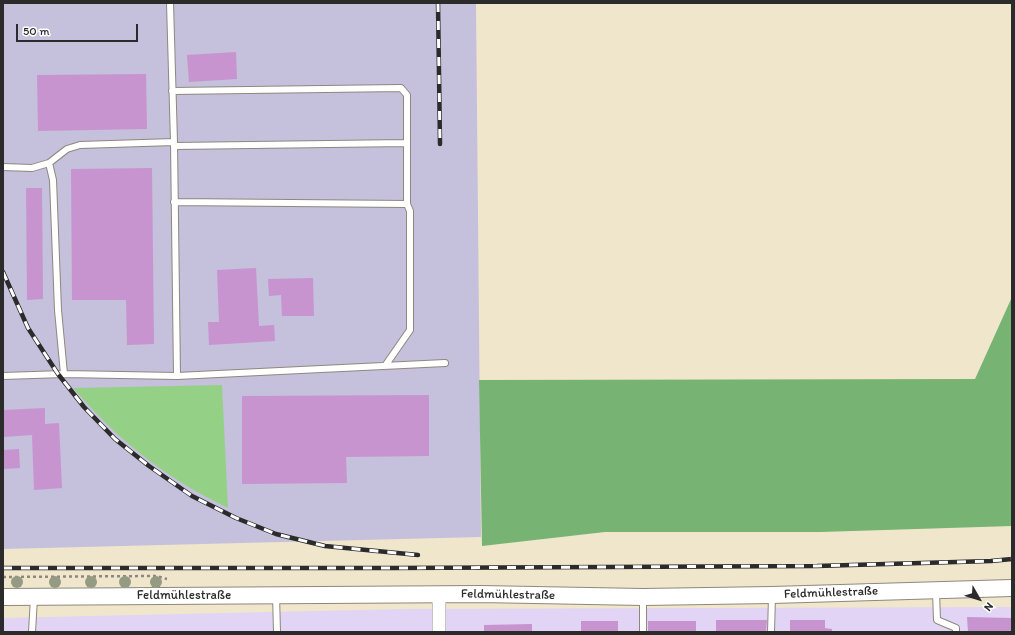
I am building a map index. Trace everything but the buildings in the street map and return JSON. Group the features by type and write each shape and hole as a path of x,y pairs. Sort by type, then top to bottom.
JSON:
{"street":[{"name":"Feldmühlestraße","path":"3,597 439,595 644,597 1012,588"},
{"path":"439,595 439,632"}],"lane":[{"path":"170,3 174,144 177,376"},
{"path":"172,91 401,88 407,95 407,204 410,211 410,330 385,366"},
{"path":"3,168 32,168 49,163 67,149 80,145 407,143"},
{"path":"49,163 53,180 58,310 64,374"},
{"path":"174,202 407,204"},
{"path":"3,376 64,374 177,376 444,363"},
{"path":"936,590 937,620 956,628 956,632"},
{"path":"276,595 277,632"},
{"path":"771,632 772,595"},
{"path":"32,632 34,596"},
{"path":"643,632 644,597"}],"path":[{"path":"3,577 156,576 174,581"}],"shaded area":[{"path":"3,3 476,3 481,537 3,549"},
{"path":"1012,607 1012,632 3,632 3,618 406,609"}],"green space":[{"path":"1012,297 1012,526 821,532 605,532 482,546 479,380 975,379"},
{"path":"222,385 228,508 180,482 158,467 111,428 73,388"}],"railway":[{"path":"438,3 440,144"},
{"path":"3,272 28,328 58,374 84,407 115,439 149,466 192,496 236,518 276,534 325,546 418,555"},
{"path":"3,568 817,566 991,561 1012,559"}]}
